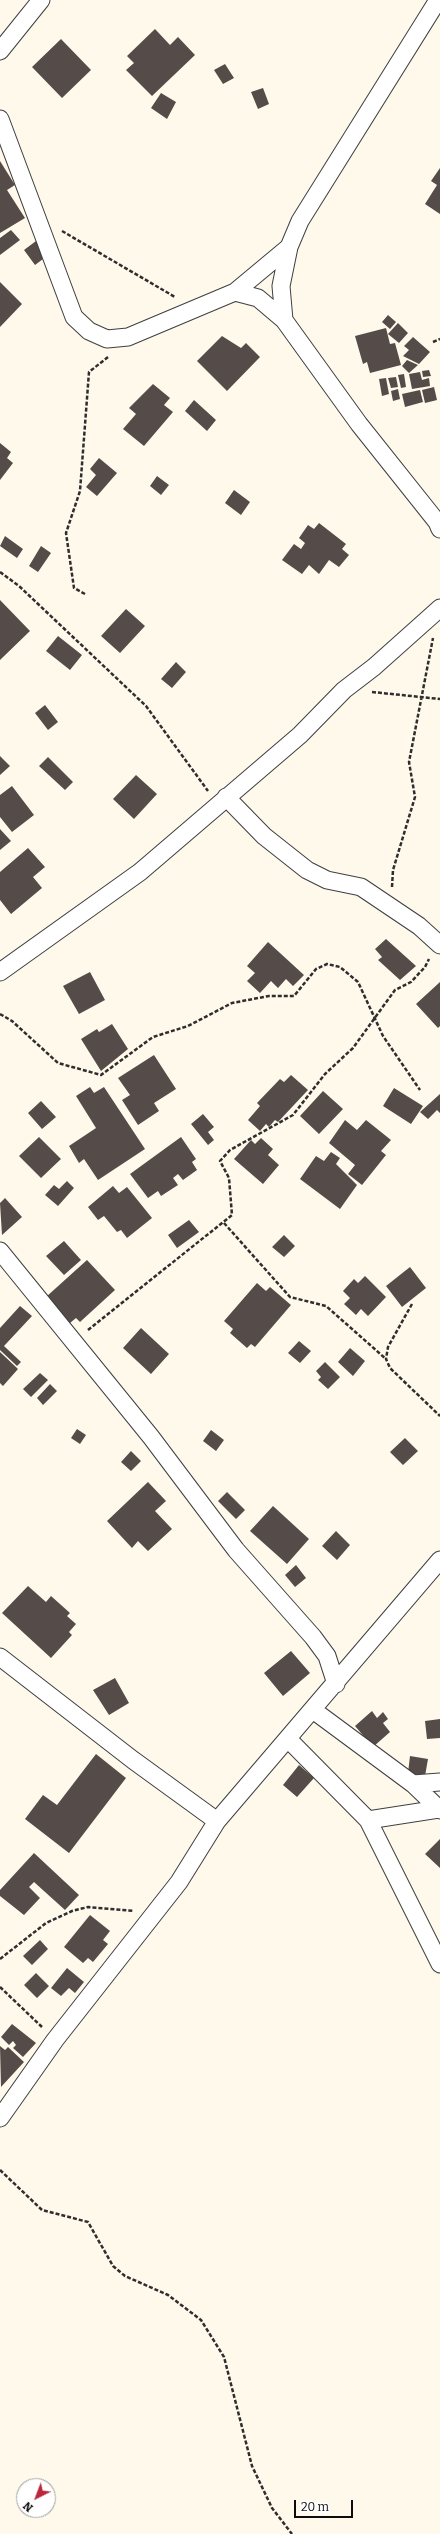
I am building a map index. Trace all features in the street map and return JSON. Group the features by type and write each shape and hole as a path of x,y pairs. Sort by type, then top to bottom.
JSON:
{"street":[{"path":"0,51 41,0"},
{"path":"284,320 281,286 289,248 300,221 438,0"},
{"path":"0,119 74,316 89,331 107,339 128,337 235,292 289,248"},
{"path":"235,292 258,298 284,320 359,424 439,523"},
{"path":"0,972 140,872 222,800 300,735 344,690 374,667 436,612"},
{"path":"222,800 307,870 327,880 360,887 419,926 438,944"},
{"path":"0,1251 72,1343 151,1437 236,1550 327,1656 336,1684"},
{"path":"0,2118 55,2040 153,1913 179,1882 217,1821 336,1684 440,1560"},
{"path":"0,1657 133,1760 217,1821"},
{"path":"313,1710 413,1784 440,1810"},
{"path":"288,1739 368,1820 440,1964"},
{"path":"413,1784 440,1782"},
{"path":"368,1820 440,1810"}],"path":[{"path":"61,230 194,309"},
{"path":"85,594 74,588 66,533 80,491 89,372 115,351 128,337"},
{"path":"433,342 440,339"},
{"path":"0,572 18,586 146,706 222,800"},
{"path":"391,907 393,870 415,797 409,762 434,643 436,612"},
{"path":"344,690 422,696 440,699"},
{"path":"72,1343 193,1244 224,1223 232,1215 229,1178 220,1161 230,1150 293,1115 325,1074 353,1048 394,990 411,982 425,967 438,944"},
{"path":"0,1014 12,1021 58,1063 101,1075 153,1037 188,1026 232,1003 269,996 294,996 316,968 327,964 340,967 358,982 383,1036 420,1090"},
{"path":"224,1223 290,1297 326,1306 386,1359 390,1368 440,1416"},
{"path":"386,1359 388,1346 412,1304"},
{"path":"0,1959 46,1923 72,1911 88,1907 153,1913"},
{"path":"0,1987 55,2040"},
{"path":"0,2170 42,2210 88,2222 113,2266 125,2276 168,2295 201,2320 224,2357 252,2466 272,2508 292,2534"}],"building":[{"path":"155,29 170,45 178,37 195,55 152,96 126,70 134,63 127,56"},
{"path":"61,39 91,70 62,98 32,67"},
{"path":"225,64 234,78 223,84 214,70"},
{"path":"263,88 269,104 258,109 251,92"},
{"path":"161,93 176,102 167,119 151,108"},
{"path":"0,161 15,185 7,190 25,218 0,233"},
{"path":"440,168 440,214 425,204 437,185 431,181"},
{"path":"11,230 20,240 0,255 0,238"},
{"path":"36,241 47,256 35,265 24,250"},
{"path":"0,282 22,304 0,327"},
{"path":"388,315 396,322 390,329 382,322"},
{"path":"398,323 408,333 399,343 388,334"},
{"path":"386,328 390,344 395,343 401,365 370,373 367,362 363,364 355,336"},
{"path":"222,336 241,348 246,343 260,357 227,391 197,361"},
{"path":"413,337 430,352 419,364 403,356 409,350 404,346"},
{"path":"407,360 418,365 409,373 402,366"},
{"path":"429,370 431,376 423,377 422,371"},
{"path":"420,372 422,380 429,378 430,386 412,389 409,374"},
{"path":"404,374 406,387 401,388 398,375"},
{"path":"396,377 398,387 391,388 388,378"},
{"path":"386,378 389,394 382,396 379,379"},
{"path":"153,384 170,398 164,405 173,412 144,446 123,429 136,414 129,408"},
{"path":"434,387 437,400 425,403 422,390"},
{"path":"398,389 400,399 393,401 391,391"},
{"path":"420,390 423,402 405,407 402,394"},
{"path":"194,400 216,420 207,431 185,411"},
{"path":"0,443 11,452 7,458 13,463 0,480"},
{"path":"99,458 117,473 97,496 86,487 96,475 90,469"},
{"path":"157,476 169,485 161,495 150,486"},
{"path":"234,490 250,502 241,515 225,503"},
{"path":"319,523 346,544 342,549 349,555 339,567 329,560 319,574 309,565 302,574 282,560 294,544 301,549 305,543 299,538 308,525 314,529"},
{"path":"5,536 23,549 17,558 0,546"},
{"path":"41,546 51,553 38,572 29,566"},
{"path":"0,600 30,631 0,660"},
{"path":"126,609 145,626 120,653 101,636"},
{"path":"58,636 82,655 70,670 46,651"},
{"path":"176,662 186,672 172,688 161,679"},
{"path":"45,705 58,722 48,730 35,713"},
{"path":"0,756 10,766 0,775"},
{"path":"48,757 73,782 65,790 39,766"},
{"path":"136,775 157,794 134,819 113,799"},
{"path":"12,786 34,815 12,832 0,817 0,795"},
{"path":"0,829 11,841 0,850"},
{"path":"28,848 45,867 33,877 42,888 11,914 0,900 0,872"},
{"path":"386,939 416,966 400,980 378,960 382,957 375,949"},
{"path":"268,942 304,975 293,986 286,979 278,988 271,981 260,993 247,981 255,973 247,966"},
{"path":"90,972 105,1000 79,1014 63,986"},
{"path":"440,982 440,1026 438,1028 416,1004"},
{"path":"112,1024 128,1049 101,1071 81,1039 97,1029 99,1032"},
{"path":"154,1055 176,1089 154,1103 159,1111 138,1125 122,1100 130,1095 118,1078"},
{"path":"291,1075 308,1090 278,1122 275,1120 269,1127 266,1124 260,1131 248,1120 260,1106 257,1103 280,1079 284,1082"},
{"path":"90,1087 94,1093 104,1087 145,1149 98,1180 84,1159 79,1163 69,1146 96,1128 76,1096"},
{"path":"394,1088 423,1106 411,1124 383,1106"},
{"path":"323,1091 343,1109 319,1134 300,1116"},
{"path":"440,1094 440,1113 437,1110 428,1119 420,1112"},
{"path":"41,1101 56,1117 42,1129 28,1113"},
{"path":"203,1114 214,1127 208,1132 214,1140 208,1145 191,1124"},
{"path":"345,1120 357,1130 366,1120 391,1140 381,1151 386,1155 362,1185 348,1174 355,1165 329,1143"},
{"path":"39,1137 61,1159 41,1178 19,1156"},
{"path":"181,1137 196,1159 192,1162 197,1170 183,1180 178,1174 173,1178 178,1185 161,1196 158,1191 148,1198 130,1174"},
{"path":"261,1138 273,1149 268,1155 279,1165 263,1184 234,1159 251,1140 255,1144"},
{"path":"331,1152 340,1158 336,1164 357,1185 340,1209 300,1179 316,1156 324,1161"},
{"path":"67,1181 74,1188 58,1206 45,1195 54,1185 59,1189"},
{"path":"113,1186 119,1193 127,1187 152,1218 127,1238 121,1230 117,1232 104,1216 98,1220 88,1207"},
{"path":"5,1198 22,1217 2,1235 0,1203"},
{"path":"189,1220 199,1232 177,1248 168,1235"},
{"path":"284,1235 295,1246 284,1257 272,1247"},
{"path":"64,1241 81,1260 64,1275 46,1256"},
{"path":"87,1260 115,1290 80,1322 76,1318 70,1323 46,1297"},
{"path":"410,1267 426,1288 402,1307 386,1286"},
{"path":"365,1276 386,1297 368,1316 361,1309 356,1315 344,1304 350,1298 343,1291 354,1279 358,1283"},
{"path":"257,1283 266,1291 270,1287 291,1305 255,1347 251,1344 247,1348 230,1333 233,1329 224,1321"},
{"path":"20,1306 32,1316 4,1346 21,1362 17,1366 0,1350 0,1328"},
{"path":"141,1328 169,1354 151,1374 123,1348"},
{"path":"299,1341 311,1351 300,1363 288,1353"},
{"path":"350,1348 365,1361 353,1376 338,1362"},
{"path":"0,1352 18,1369 3,1386 0,1383"},
{"path":"325,1362 340,1377 328,1389 318,1380 321,1377 316,1371"},
{"path":"40,1373 48,1380 31,1397 23,1389"},
{"path":"50,1384 57,1391 43,1405 37,1398"},
{"path":"77,1429 86,1435 80,1444 71,1438"},
{"path":"211,1430 224,1440 216,1451 203,1441"},
{"path":"405,1438 418,1451 403,1465 390,1452"},
{"path":"131,1451 141,1461 131,1471 121,1462"},
{"path":"148,1482 166,1501 155,1511 172,1529 148,1551 138,1541 132,1548 107,1521"},
{"path":"227,1492 245,1510 236,1519 218,1501"},
{"path":"273,1506 309,1539 287,1564 250,1531"},
{"path":"336,1531 350,1545 337,1560 322,1546"},
{"path":"296,1565 306,1578 295,1587 285,1575"},
{"path":"28,1586 46,1602 51,1596 70,1613 67,1616 76,1624 69,1632 72,1635 51,1658 2,1613"},
{"path":"291,1651 310,1673 283,1696 264,1673"},
{"path":"115,1678 129,1703 109,1715 93,1690"},
{"path":"372,1711 377,1718 383,1712 388,1719 383,1723 390,1732 373,1747 355,1726"},
{"path":"440,1719 440,1738 427,1739 425,1721"},
{"path":"96,1754 126,1778 69,1853 25,1819 43,1795 57,1805"},
{"path":"410,1756 428,1759 425,1776 408,1773"},
{"path":"299,1765 314,1778 297,1797 283,1785"},
{"path":"440,1839 440,1868 425,1854"},
{"path":"34,1853 79,1895 65,1910 34,1882 29,1887 40,1898 24,1915 0,1896 0,1890"},
{"path":"90,1915 110,1931 103,1940 108,1944 93,1962 88,1958 83,1963 64,1947"},
{"path":"40,1940 48,1949 32,1965 23,1956"},
{"path":"67,1968 84,1982 75,1993 69,1988 61,1996 51,1988"},
{"path":"36,1973 49,1986 37,1998 24,1985"},
{"path":"12,2024 36,2043 23,2057 13,2048 16,2045 13,2041 9,2045 1,2037"},
{"path":"0,2046 5,2050 8,2047 24,2062 1,2087"}]}
